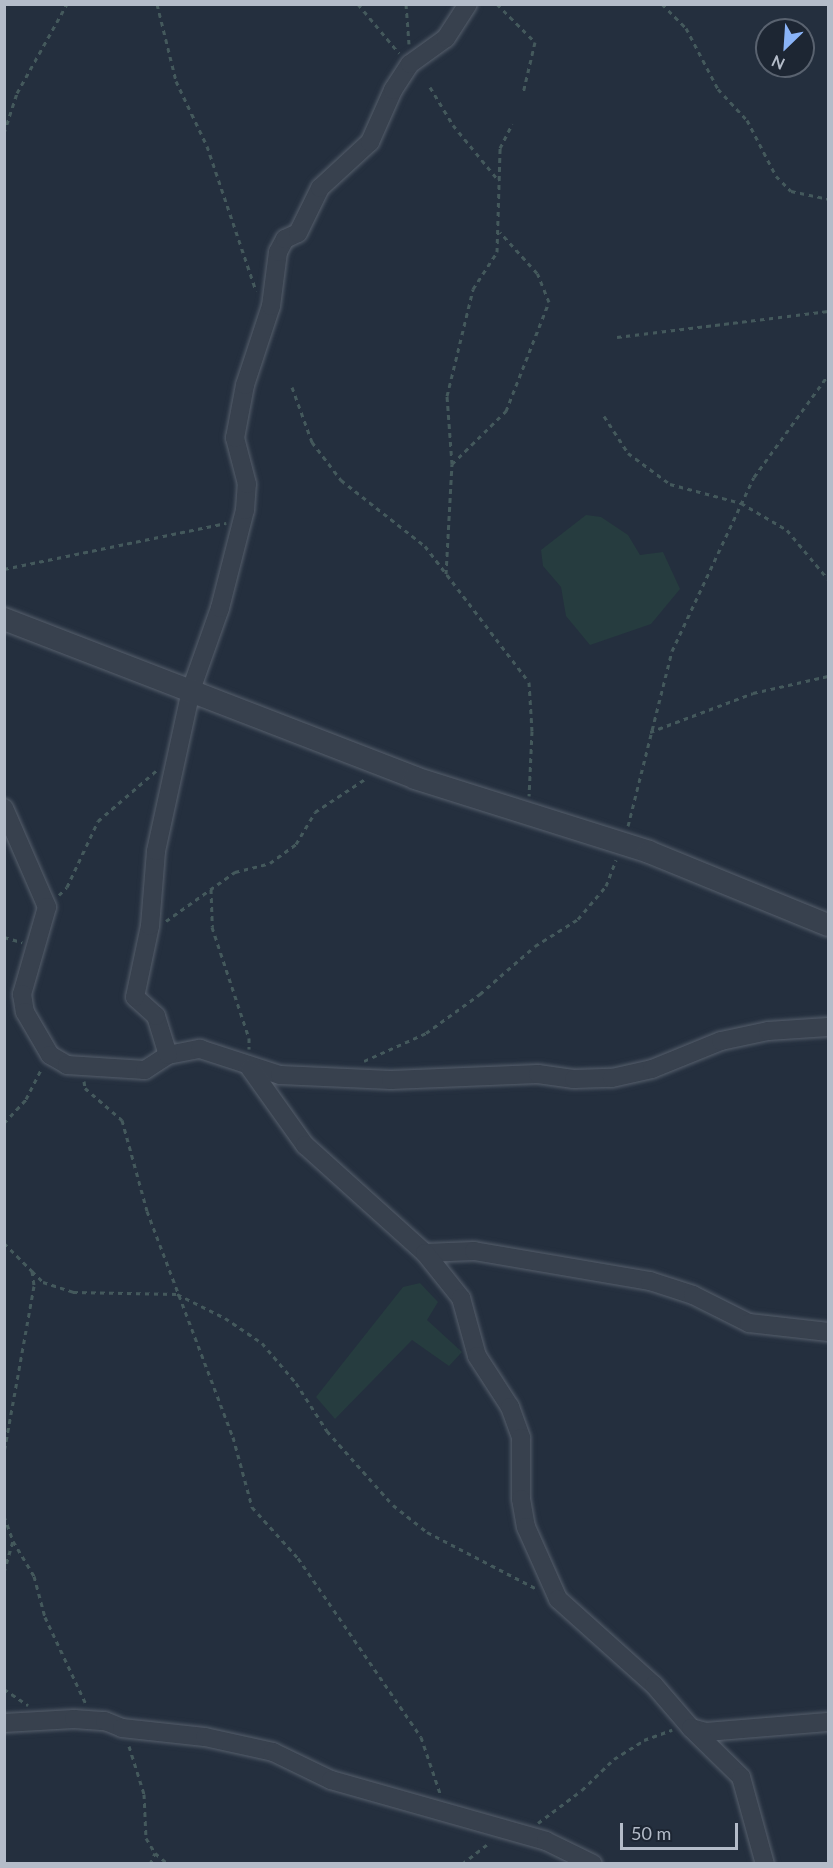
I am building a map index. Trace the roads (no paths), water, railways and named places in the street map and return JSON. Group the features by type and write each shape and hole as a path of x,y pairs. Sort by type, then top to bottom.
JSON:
{"street":[{"path":"168,1055 156,1016 135,997 148,935 156,851 191,690 220,608 242,520 247,484 235,438 245,385 265,322 280,246 298,233 320,188 370,142 393,90 410,64 446,38 468,4"},
{"path":"4,619 384,766 622,843 828,925"},
{"path":"4,808 47,907 22,994 25,1012 50,1055 81,1067 145,1070 168,1055 200,1049 250,1068 280,1075 391,1080 538,1074 612,1078 652,1069 721,1041 768,1031 828,1027"},
{"path":"250,1068 305,1145 425,1253 461,1298 477,1356 510,1407 521,1438 521,1499 526,1527 558,1599 654,1685 690,1728 741,1777 765,1863"},
{"path":"425,1253 474,1251 650,1281 693,1295 749,1323 828,1332"},
{"path":"4,1723 74,1719 205,1737 273,1752 331,1780 523,1834 593,1863"},
{"path":"690,1728 706,1732 828,1722"}]}
